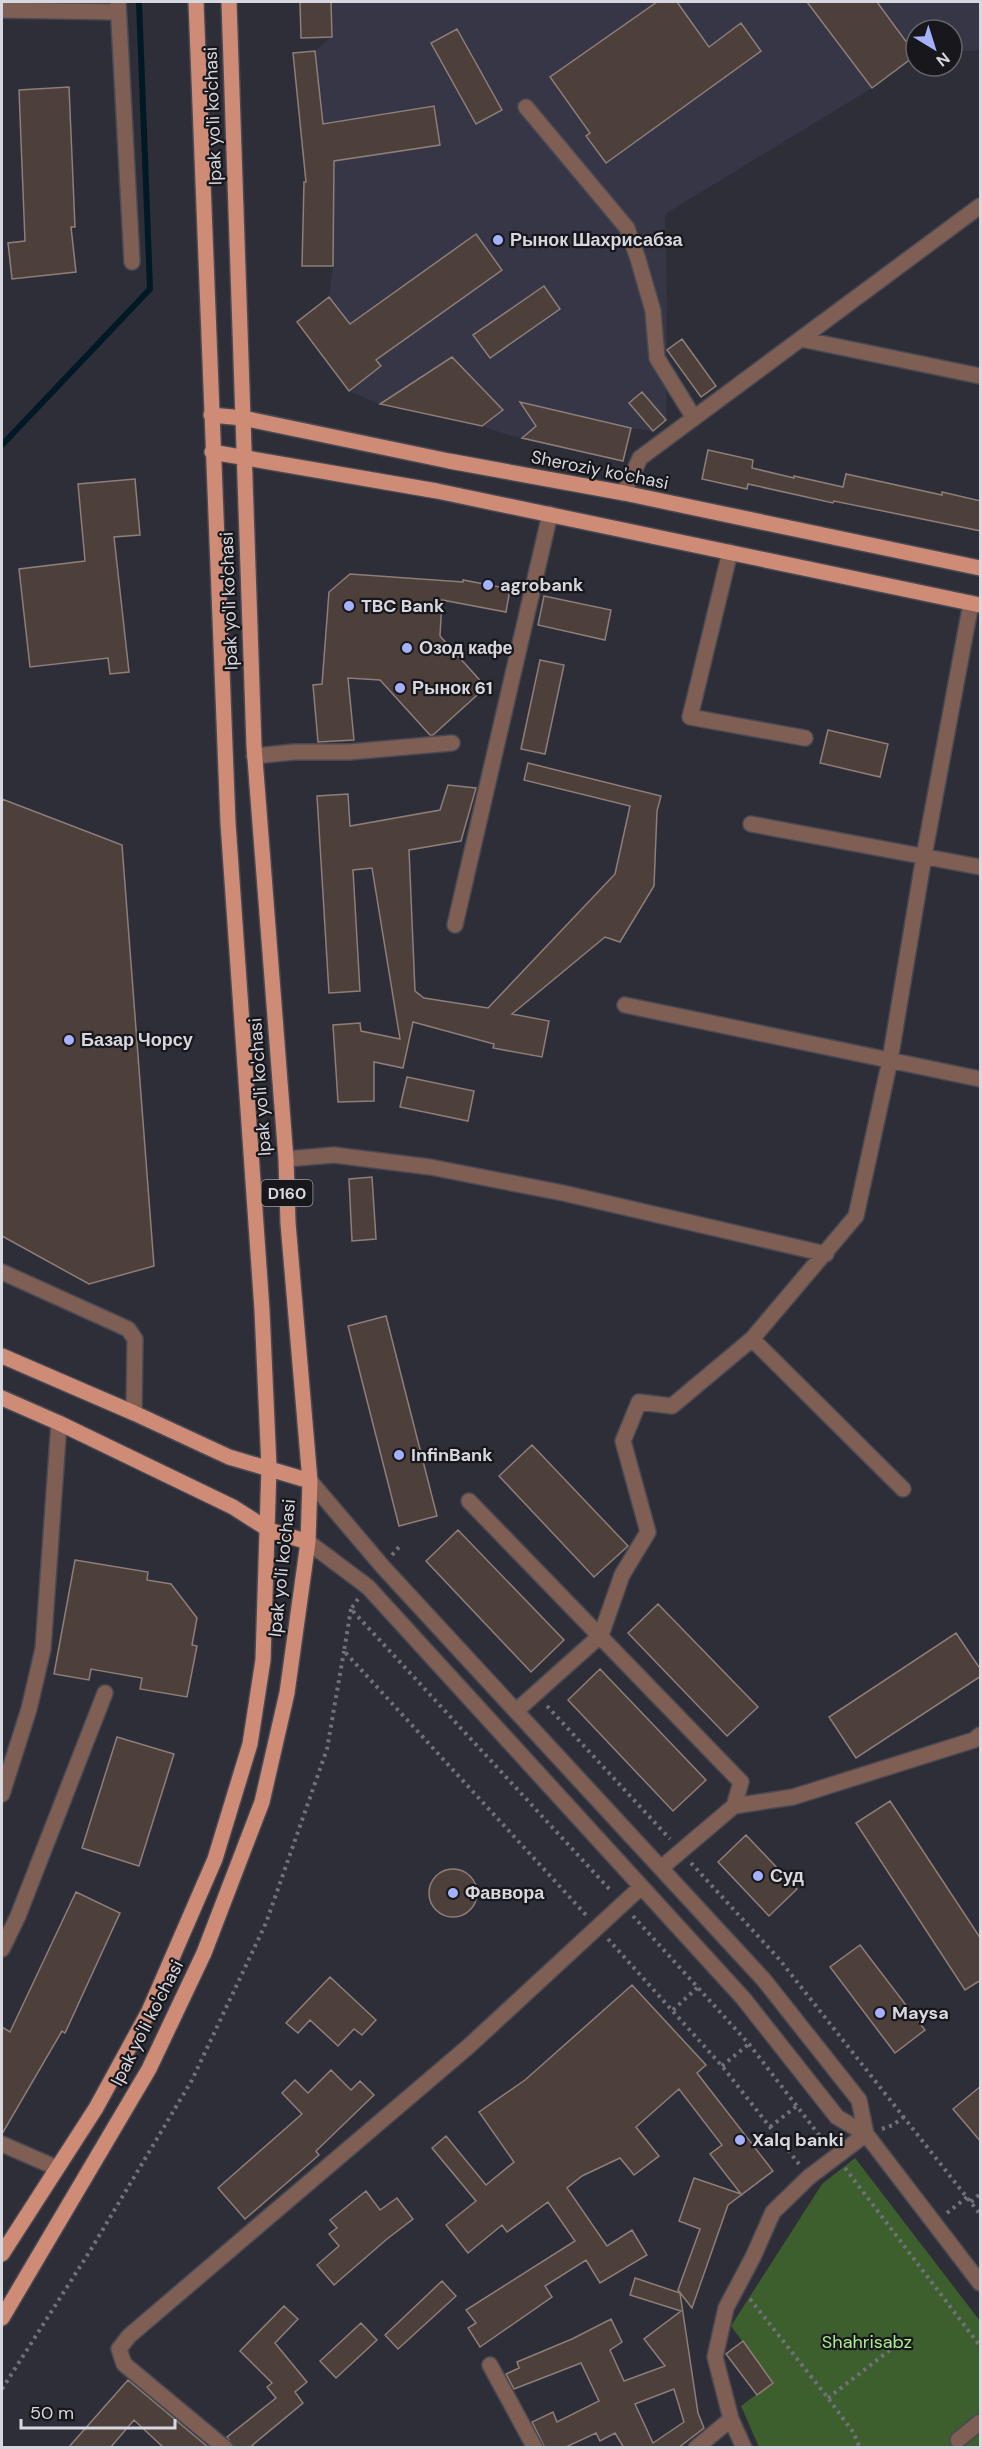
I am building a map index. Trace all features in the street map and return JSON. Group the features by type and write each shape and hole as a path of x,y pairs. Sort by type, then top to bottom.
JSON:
{"main road":[{"name":"Ipak yo'li ko'chasi","path":"2,2254 96,2108 149,2011 215,1859 250,1744 263,1660 269,1530 269,1467 261,1298 228,823 196,2"},
{"name":"Ipak yo'li ko'chasi","path":"2,2318 149,2069 204,1953 262,1802 287,1693 308,1542 310,1481 288,1223 286,1159 255,756 229,2"},
{"name":"Sheroziy ko'chasi","path":"211,415 243,418 449,461 624,493 981,568"},
{"path":"212,452 244,456 550,514 976,604"},
{"path":"2,1356 229,1457 310,1481"},
{"path":"2,1398 233,1507 269,1530 308,1542"}],"street":[{"path":"2,10 118,7 132,262"},
{"path":"526,107 627,228 653,311 657,358 694,418"},
{"path":"624,493 640,458 981,206"},
{"path":"801,339 981,375"},
{"path":"455,925 550,514"},
{"path":"730,552 690,717 805,738"},
{"path":"516,1711 601,1635 622,1575 648,1532 623,1441 639,1402 672,1406 752,1339 856,1216 890,1060 924,856 976,604"},
{"path":"255,756 294,752 349,752 452,743"},
{"path":"751,824 981,867"},
{"path":"625,1005 981,1078"},
{"path":"286,1159 334,1155 430,1167 563,1193 826,1254"},
{"path":"2,1272 128,1329 135,1340 134,1413"},
{"path":"752,1339 903,1489"},
{"path":"2,1794 29,1709 43,1649 58,1423"},
{"path":"310,1481 383,1568 764,1980 859,2100 866,2134"},
{"path":"469,1501 741,1782 734,1806"},
{"path":"308,1542 368,1587 743,1998 837,2117 866,2134 981,2283"},
{"path":"2,1949 18,1916 105,1693"},
{"path":"661,1868 734,1806 793,1797 981,1736"},
{"path":"225,2448 124,2364 119,2349 138,2328 469,2046 641,1887"},
{"path":"744,2448 731,2419 715,2357 726,2308 773,2212 810,2177 866,2134"},
{"path":"2,2144 57,2168"},
{"path":"490,2364 535,2448"},
{"path":"696,2448 731,2419"},
{"path":"958,2440 981,2422"}],"path":[{"path":"383,1568 399,1547"},
{"path":"2,2390 90,2252 192,2080 266,1923 327,1749 351,1609 368,1587"},
{"path":"351,1609 749,2044 981,2346"},
{"path":"344,1651 673,2010 722,2066 810,2177"},
{"path":"536,1694 779,1959 981,2214"},
{"path":"673,2010 698,1987"},
{"path":"722,2066 767,2029"},
{"path":"770,2127 816,2091"},
{"path":"866,2134 893,2125 904,2116"},
{"path":"971,2202 981,2194"},
{"path":"934,2223 967,2197"},
{"path":"739,2284 828,2398 853,2432 860,2448"},
{"path":"828,2398 890,2350"}],"shaded area":[{"name":"Рынок Шахрисабза","path":"331,2 980,2 980,50 964,51 964,18 904,18 904,64 872,88 665,214 666,420 653,431 631,428 623,461 508,435 482,426 380,404 349,391 381,366 329,297 333,266 327,165 315,51 331,37"}],"green space":[{"name":"Shahrisabz","path":"855,2158 980,2321 980,2447 759,2447 741,2406 773,2382 731,2326 822,2184"}],"building":[{"path":"300,2 331,2 332,37 301,38"},
{"path":"657,2 677,2 709,47 741,23 761,51 606,163 586,136 590,133 550,77"},
{"path":"807,2 877,2 904,39 904,64 872,88"},
{"path":"457,29 502,110 476,124 431,43"},
{"path":"315,51 323,124 434,106 440,145 334,161 333,266 302,266 304,182 306,182 293,53"},
{"path":"69,87 75,227 71,227 76,272 12,279 8,243 25,241 19,90"},
{"path":"476,234 502,270 376,360 381,366 349,391 297,322 329,297 350,324"},
{"path":"544,286 560,309 490,358 473,335"},
{"path":"682,339 716,386 701,397 667,350"},
{"path":"452,357 503,410 482,426 380,404"},
{"path":"642,392 666,420 653,431 629,403"},
{"path":"520,402 631,428 623,461 522,438 536,426"},
{"path":"708,450 753,460 752,468 794,478 794,476 843,487 846,474 981,501 981,531 834,501 833,503 748,484 747,489 702,479"},
{"path":"135,479 140,535 114,537 129,672 110,674 108,658 30,667 19,569 85,561 78,484"},
{"path":"350,574 463,582 463,580 510,589 506,612 442,600 440,636 486,687 433,735 430,735 380,680 348,678 354,740 318,742 313,685 322,684 329,592"},
{"path":"544,596 611,610 605,640 538,625"},
{"path":"540,660 564,665 545,754 521,749"},
{"path":"828,730 888,744 880,777 820,763"},
{"path":"528,763 661,796 657,811 654,886 620,942 605,937 512,1014 549,1021 542,1057 493,1048 494,1044 413,1022 403,1068 374,1062 374,1101 338,1102 333,1025 360,1023 361,1031 400,1039 372,868 353,870 360,991 329,993 317,796 348,794 350,826 440,810 448,785 476,788 461,841 409,850 415,991 424,998 488,1008 615,874 630,806 524,780"},
{"name":"Базар Чорсу","path":"2,799 122,845 154,1266 89,1284 2,1236"},
{"path":"407,1077 474,1091 468,1121 400,1107"},
{"path":"372,1177 376,1239 352,1241 349,1179"},
{"path":"386,1316 437,1516 399,1526 348,1326"},
{"path":"532,1445 628,1546 594,1577 499,1476"},
{"path":"458,1530 564,1640 531,1672 426,1561"},
{"path":"75,1560 148,1572 147,1580 171,1584 197,1618 192,1645 197,1646 187,1697 140,1689 142,1678 91,1669 89,1680 54,1674"},
{"path":"658,1604 758,1707 727,1736 628,1633"},
{"path":"956,1633 981,1670 981,1676 856,1758 829,1717"},
{"path":"600,1669 706,1780 673,1811 568,1700"},
{"path":"117,1737 174,1754 139,1866 82,1848"},
{"path":"890,1801 981,1939 981,1980 965,1990 856,1823"},
{"name":"Суд","path":"746,1835 797,1889 769,1916 718,1862"},
{"name":"Фаввора","path":"453,1869 470,1876 477,1893 470,1910 453,1917 436,1910 429,1893 436,1876"},
{"path":"76,1892 120,1913 65,2033 62,2031 2,2134 2,2027 10,2032"},
{"path":"860,1945 925,2030 895,2053 830,1967"},
{"path":"330,1977 376,2020 362,2035 354,2029 338,2046 310,2020 298,2033 286,2023"},
{"path":"632,1985 706,2065 697,2073 773,2171 728,2205 692,2308 678,2290 700,2229 679,2221 694,2178 741,2194 710,2154 722,2145 679,2089 636,2127 659,2156 634,2175 620,2158 582,2176 567,2188 607,2246 632,2230 647,2255 600,2283 586,2260 545,2286 552,2297 480,2347 468,2328 476,2323 466,2310 575,2241 548,2202 507,2232 502,2225 468,2253 446,2225 476,2201 432,2148 446,2136 486,2185 514,2162 479,2112 525,2080"},
{"path":"331,2070 351,2090 360,2081 374,2095 316,2151 319,2155 245,2219 218,2188 302,2114 282,2093 295,2080 308,2093"},
{"path":"981,2086 981,2142 953,2109"},
{"path":"366,2191 380,2210 397,2198 413,2219 334,2285 317,2265 339,2246 329,2234 337,2228 330,2220"},
{"path":"635,2278 680,2293 698,2413 704,2428 678,2448 624,2448 615,2433 600,2441 596,2433 564,2448 545,2448 532,2422 553,2412 557,2422 599,2401 581,2363 514,2389 506,2374 519,2368 517,2362 572,2339 611,2319 622,2342 610,2350 624,2381 665,2366 644,2339 681,2311 630,2295","holes":["674,2389 684,2422 653,2443 635,2404"]},
{"path":"442,2281 456,2296 398,2349 385,2335"},
{"path":"284,2306 298,2319 275,2343 307,2382 295,2392 303,2403 249,2448 234,2448 227,2437 276,2398 267,2387 272,2383 240,2351"},
{"path":"361,2323 377,2340 336,2378 320,2361"},
{"path":"743,2341 773,2383 757,2395 726,2354"},
{"path":"128,2380 209,2448 164,2448 134,2420 110,2448 68,2448"}],"waterway":[{"path":"2,445 150,289 139,2"}],"place":[{"name":"Рынок Шахрисабза","path":"498,240"},
{"name":"agrobank","path":"488,585"},
{"name":"TBC Bank","path":"349,606"},
{"name":"Озод кафе","path":"407,648"},
{"name":"Рынок 61","path":"400,688"},
{"name":"Базар Чорсу","path":"69,1040"},
{"name":"InfinBank","path":"399,1455"},
{"name":"Суд","path":"758,1876"},
{"name":"Фаввора","path":"453,1893"},
{"name":"Maysa","path":"880,2013"},
{"name":"Xalq banki","path":"740,2140"}]}
